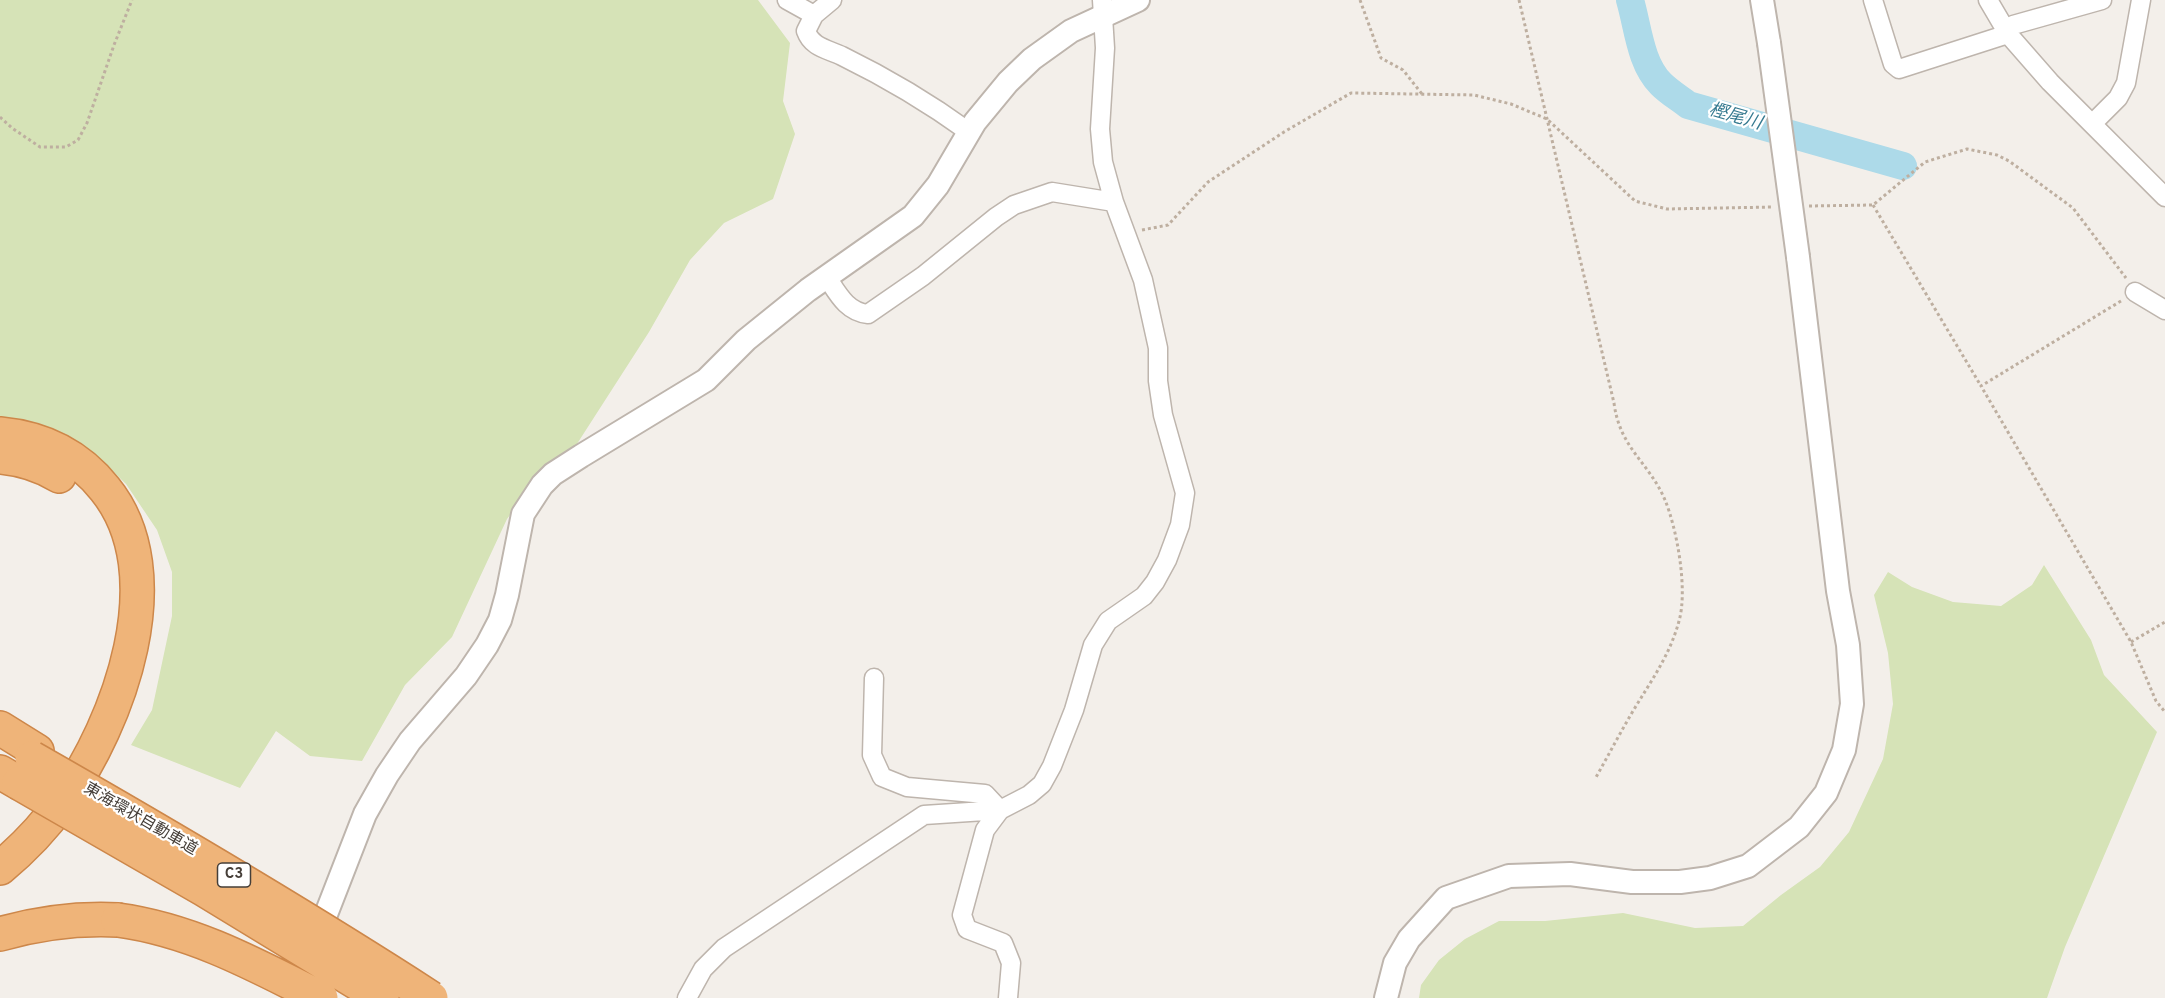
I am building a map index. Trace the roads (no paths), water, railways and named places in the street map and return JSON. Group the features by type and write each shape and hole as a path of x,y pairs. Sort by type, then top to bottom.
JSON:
{"highway":[{"path":"0,434 38,441 58,449 96,477 112,498 132,539 138,583 138,608 126,662 110,713 93,751 62,802 27,843 0,868"},
{"path":"0,457 22,460 40,466 73,486 88,501 109,538 118,581 115,620 108,655 77,738 65,762 33,809 0,843"},
{"path":"0,728 22,766"},
{"name":"東海環状自動車道","path":"0,741 22,766 213,895 382,998"},
{"name":"東海環状自動車道","path":"22,766 131,814 312,922 431,998"},
{"path":"0,934 92,918 118,920 165,929 245,960 321,998"}],"street":[{"path":"787,0 814,15"},
{"path":"832,0 814,15 806,31 809,39 819,47 840,55 926,101 969,132"},
{"path":"297,998 306,965 365,814 410,741 466,676 488,645 500,620 523,514 542,485 553,474 581,456 706,380 746,340 826,276 913,216 939,185 969,132 1008,82 1032,59 1102,8 1138,0"},
{"path":"1386,998 1395,963 1409,939 1446,898 1509,876 1570,874 1632,882 1680,882 1710,878 1748,866 1799,827 1826,793 1844,750 1852,704 1848,645 1838,591 1798,257 1762,0"},
{"path":"1873,0 1893,64 1899,69 2008,34 2013,25 2102,0"},
{"path":"1988,0 2008,34 2070,103 2165,197"},
{"path":"2092,124 2118,98 2126,83 2141,0"},
{"path":"687,998 703,969 724,948 924,815 1000,810 1029,795 1042,784 1052,766 1074,710 1094,645 1108,621 1144,596 1167,560 1180,525 1185,493 1163,416 1158,381 1158,348 1143,280 1114,202 1103,162 1100,129 1105,48 1102,8"},
{"path":"826,276 845,304 855,311 868,314 923,276 1014,205 1052,192 1114,202"},
{"path":"2135,292 2165,310"},
{"path":"874,678 872,755 882,777 907,787 985,794 1000,810"},
{"path":"1000,810 985,830 962,915 967,928 1003,943 1011,963 1008,998"}],"waterway":[{"name":"樫尾川","path":"1630,0 1648,66 1661,84 1688,105 1903,166"}]}
